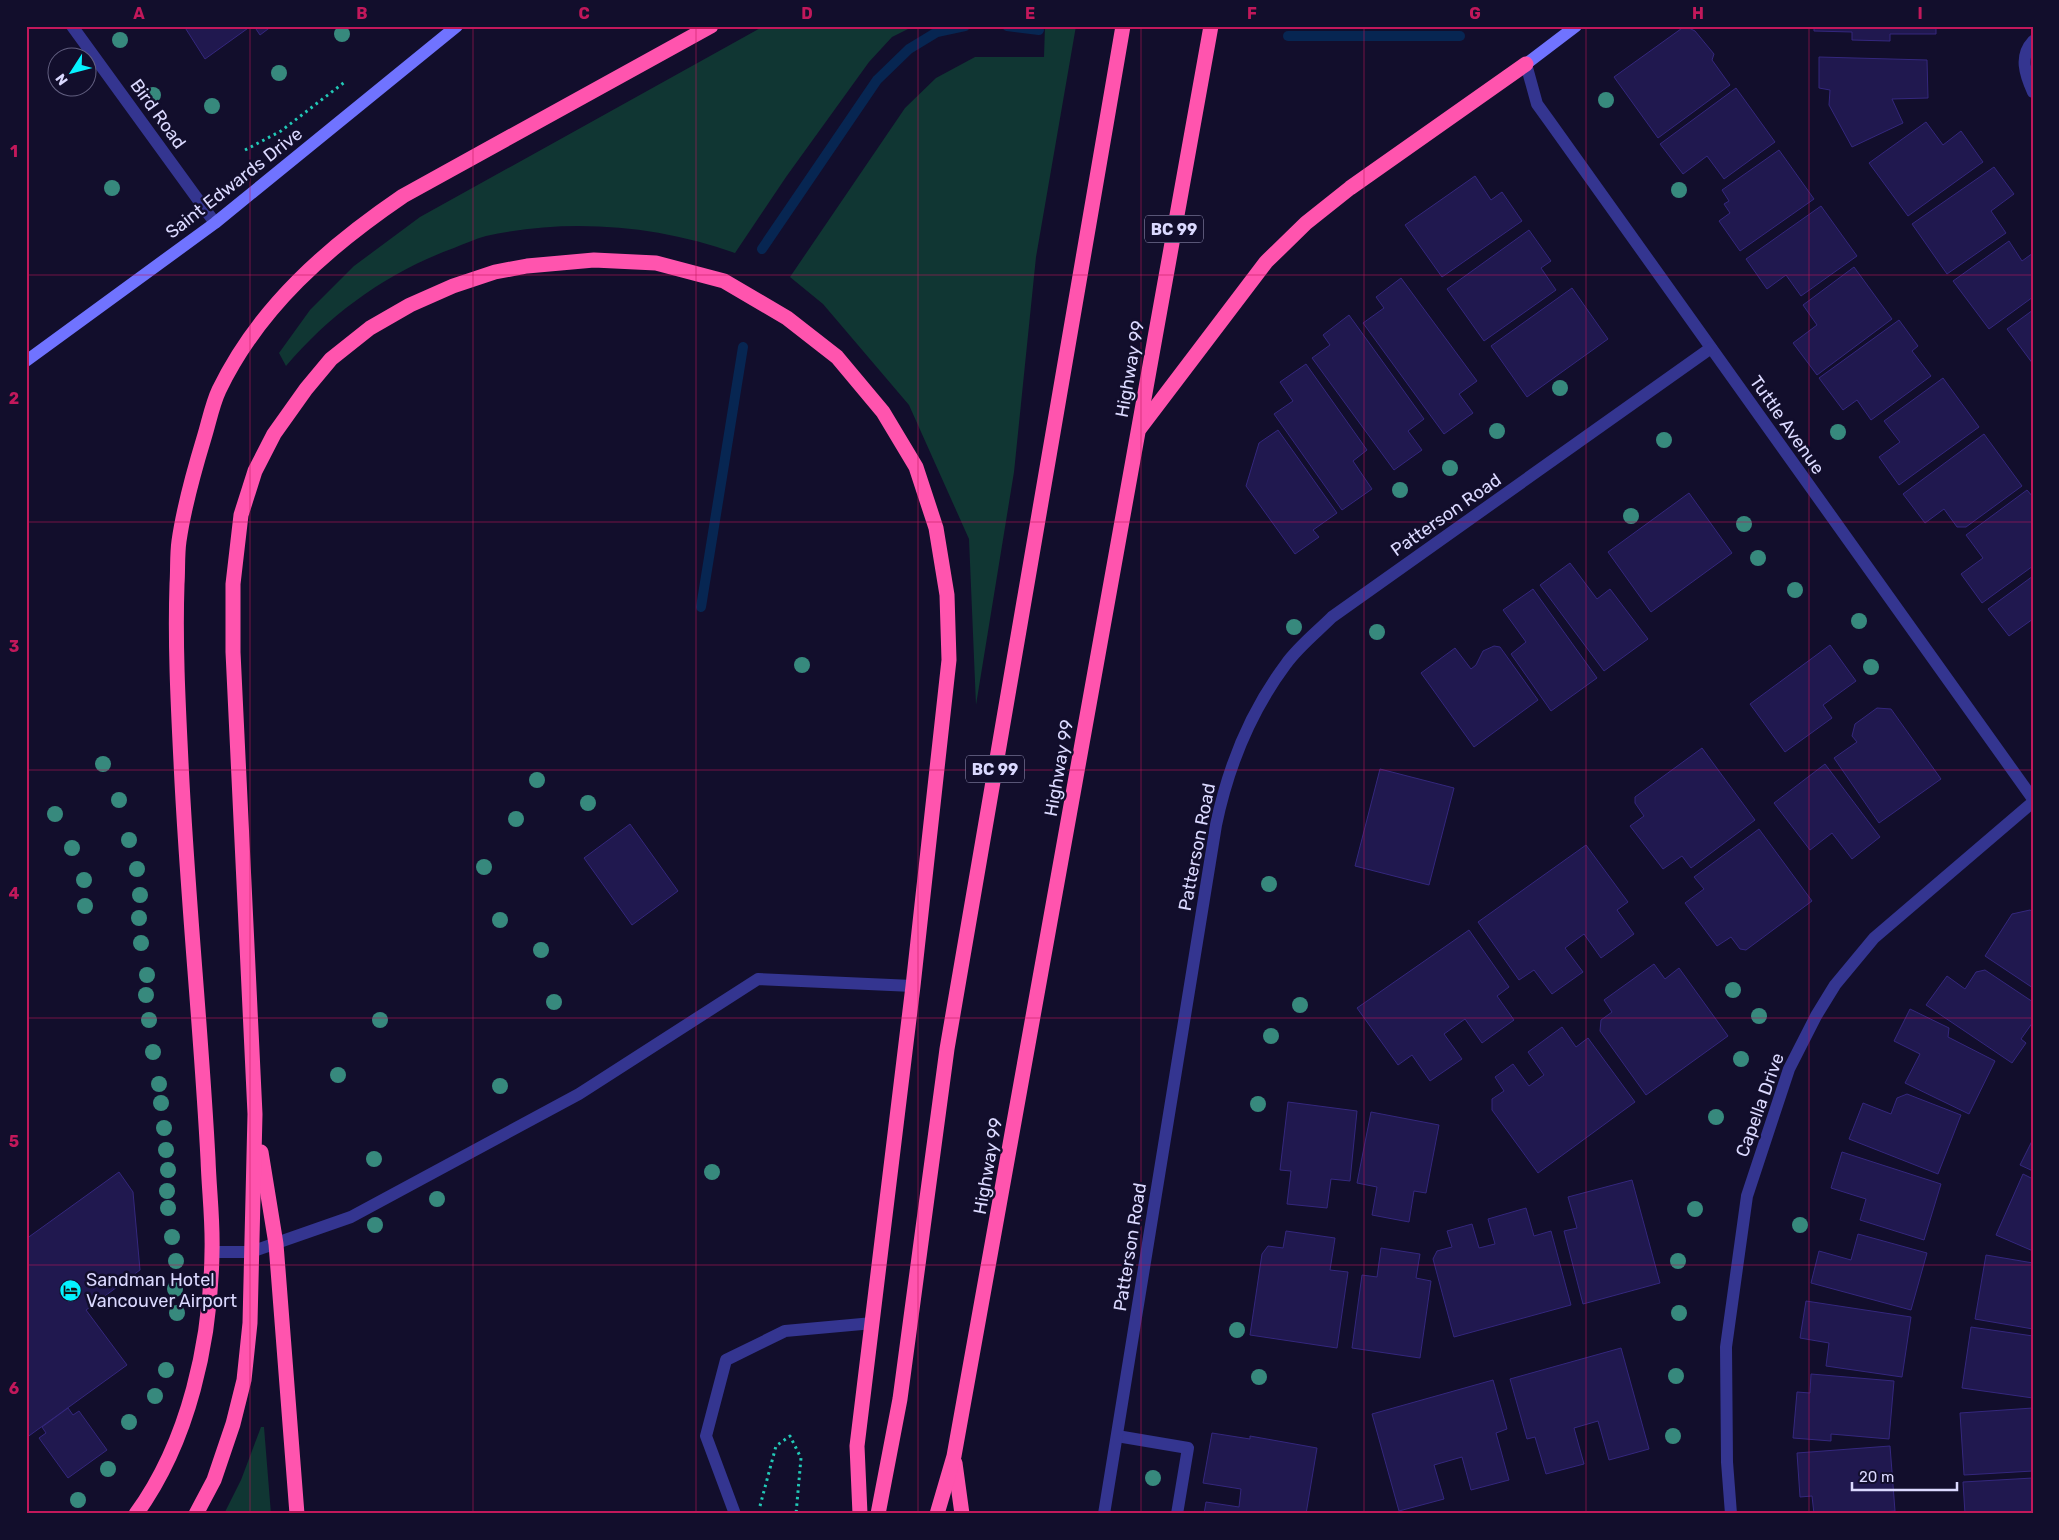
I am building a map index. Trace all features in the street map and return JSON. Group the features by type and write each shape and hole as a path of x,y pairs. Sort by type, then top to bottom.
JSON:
{"highway":[{"path":"136,1514 150,1494 176,1443 194,1388 206,1330 212,1252 204,1086 184,834 175,638 179,542 193,473 219,391 248,341 287,290 329,250 368,220 403,196 711,26"},
{"name":"BC 99","path":"878,1514 900,1399 947,1049 1123,26"},
{"name":"Highway 99","path":"937,1514 954,1456 1211,26"},
{"path":"1138,431 1266,262 1306,223 1350,188 1526,64"},
{"path":"196,1514 214,1480 233,1424 244,1380 250,1323 255,1114 233,652 233,584 241,515 255,471 274,434 306,389 331,359 370,328 410,305 453,286 495,272 527,266 594,260 656,263 724,281 787,318 837,357 883,412 916,467 936,528 947,595 949,660 913,986 857,1446 860,1514"},
{"path":"255,1114 276,1244 297,1514"},
{"path":"954,1456 962,1514"}],"street":[{"name":"Bird Road","path":"72,26 215,223"},
{"name":"Saint Edwards Drive","path":"26,361 215,223 457,26"},
{"path":"1526,64 1576,26"},
{"path":"2033,41 2026,48 2024,67 2033,92"},
{"name":"Tuttle Avenue","path":"1526,64 1537,104 2033,801"},
{"name":"Patterson Road","path":"1104,1514 1216,825 1221,799 1250,720 1287,662 1332,617 1711,348"},
{"name":"Capella Drive","path":"1731,1514 1727,1462 1726,1347 1747,1196 1789,1069 1835,984 1874,938 2033,801"},
{"path":"212,1252 251,1252 351,1217 579,1094 758,979 913,986"},
{"path":"735,1514 706,1436 726,1360 785,1331 873,1323"},
{"path":"1117,1436 1188,1448 1177,1514"}],"path":[{"path":"245,150 281,131 350,78"},
{"path":"758,1514 776,1446 790,1436 801,1458 796,1514"}],"green space":[{"path":"764,26 914,26 892,37 869,62 786,177 735,253 705,243 674,236 612,227 548,227 486,236 406,269 362,296 322,329 286,366 279,353 310,310 354,266 420,217"},
{"path":"1045,26 1076,26 1036,257 1014,472 976,705 969,539 909,405 823,304 790,277 905,108 936,78 975,57 1044,57"},
{"path":"261,1427 264,1427 271,1514 224,1514 241,1480"}],"building":[{"path":"184,26 251,26 205,59"},
{"path":"254,26 272,26 260,35"},
{"path":"1685,26 1695,31 1714,54 1712,60 1730,85 1658,138 1614,77"},
{"path":"1814,26 1936,26 1936,34 1890,34 1890,41 1852,40 1852,32 1814,31"},
{"path":"1819,57 1927,60 1928,98 1892,99 1903,123 1852,147 1829,105 1830,90 1819,88"},
{"path":"1736,88 1775,142 1724,179 1707,156 1683,174 1660,144"},
{"path":"1926,122 1943,145 1961,131 1983,162 1908,216 1869,163"},
{"path":"1779,150 1814,199 1740,251 1719,221 1730,213 1724,204 1729,201 1722,190"},
{"path":"1994,167 2014,194 1991,211 2006,233 1947,274 1912,224"},
{"path":"1475,176 1491,200 1502,192 1522,221 1442,277 1405,225"},
{"path":"1821,206 1857,256 1801,296 1786,275 1767,289 1746,259"},
{"path":"1529,230 1551,261 1541,268 1556,290 1484,341 1447,289"},
{"path":"2009,241 2022,261 2033,253 2033,297 1989,329 1953,281"},
{"path":"1854,267 1892,319 1817,375 1793,343 1817,325 1803,305"},
{"path":"1401,278 1477,381 1459,394 1473,413 1444,434 1363,323 1384,308 1376,297"},
{"path":"1572,288 1608,339 1527,397 1491,346"},
{"path":"2033,310 2033,364 2007,329"},
{"path":"1349,315 1424,419 1408,431 1422,450 1394,470 1312,358 1330,345 1323,335"},
{"path":"1899,320 1918,346 1912,351 1931,376 1871,420 1857,400 1843,410 1819,378"},
{"path":"1306,364 1367,450 1353,461 1372,489 1342,510 1274,414 1293,401 1280,382"},
{"path":"1943,378 1979,427 1899,485 1879,457 1900,442 1884,421"},
{"path":"1278,430 1337,513 1313,530 1319,537 1295,554 1246,486 1259,443"},
{"path":"1984,434 2022,486 1966,527 1957,527 1944,509 1925,523 1903,494"},
{"path":"2027,490 2033,497 2033,566 1982,603 1961,574 1983,558 1966,535"},
{"path":"1689,493 1732,553 1651,612 1608,552"},
{"path":"1570,563 1597,599 1610,589 1648,639 1604,671 1540,585"},
{"path":"2033,576 2033,619 2009,636 1988,609"},
{"path":"1533,589 1597,678 1551,711 1511,654 1526,642 1503,610"},
{"path":"1830,645 1856,681 1823,705 1832,718 1785,752 1750,704"},
{"path":"1494,646 1500,647 1538,700 1474,747 1421,673 1455,648 1471,669 1476,665 1483,651"},
{"path":"1877,708 1891,709 1941,779 1879,823 1834,758 1857,742 1852,736 1855,724"},
{"path":"1702,748 1755,820 1691,868 1682,856 1663,869 1630,826 1644,816 1635,803 1635,797"},
{"path":"1825,764 1880,837 1852,859 1832,833 1810,850 1774,803"},
{"path":"1380,769 1454,788 1429,885 1355,866"},
{"path":"630,824 678,891 632,925 584,858"},
{"path":"1759,829 1812,901 1746,950 1740,949 1731,937 1717,946 1685,903 1704,889 1694,877"},
{"path":"1586,845 1628,902 1617,910 1634,934 1601,958 1584,934 1565,948 1583,972 1552,994 1534,970 1519,980 1478,922"},
{"path":"2030,910 2033,912 2033,988 1985,956 2012,914"},
{"path":"1469,930 1509,987 1497,996 1514,1020 1482,1043 1465,1019 1444,1034 1462,1059 1430,1081 1412,1055 1398,1065 1357,1008"},
{"path":"1654,964 1665,979 1679,968 1728,1036 1646,1095 1600,1031 1601,1020 1612,1012 1604,1000"},
{"path":"1985,970 2033,1002 2033,1022 2021,1039 2026,1043 2012,1063 1926,1005 1947,976 1965,989 1976,972"},
{"path":"1910,1009 1949,1028 1948,1037 1995,1061 1969,1114 1905,1083 1920,1054 1894,1041"},
{"path":"1562,1027 1576,1047 1588,1038 1635,1102 1538,1173 1492,1110 1492,1099 1504,1091 1495,1077 1513,1064 1529,1086 1544,1075 1528,1052"},
{"path":"1907,1094 1961,1115 1938,1174 1849,1139 1863,1103 1891,1114 1897,1098"},
{"path":"1288,1102 1357,1111 1350,1181 1331,1179 1327,1208 1287,1204 1291,1171 1280,1170"},
{"path":"1371,1112 1439,1125 1426,1193 1414,1191 1409,1222 1372,1215 1377,1187 1357,1183"},
{"path":"2033,1139 2033,1171 2020,1165"},
{"path":"1842,1152 1941,1184 1924,1240 1860,1220 1866,1199 1831,1188"},
{"name":"Sandman Hotel Vancouver Airport","path":"119,1172 133,1192 140,1270 86,1310 127,1365 26,1438 26,1239"},
{"path":"2023,1174 2033,1179 2033,1251 1996,1235"},
{"path":"1632,1180 1660,1283 1583,1304 1564,1231 1577,1228 1568,1197"},
{"path":"1526,1208 1534,1236 1551,1231 1571,1305 1454,1337 1433,1259 1437,1251 1452,1247 1447,1231 1472,1224 1479,1248 1495,1244 1488,1219"},
{"path":"1286,1231 1335,1238 1330,1270 1348,1272 1337,1348 1250,1335 1262,1254 1268,1246 1283,1248"},
{"path":"1858,1234 1927,1253 1911,1310 1811,1283 1819,1251 1851,1260"},
{"path":"1381,1248 1420,1254 1416,1278 1431,1281 1420,1358 1352,1348 1362,1275 1377,1277"},
{"path":"1986,1255 2033,1263 2033,1329 1975,1319"},
{"path":"1806,1301 1911,1317 1902,1377 1826,1366 1829,1343 1800,1338"},
{"path":"1971,1327 2033,1336 2033,1398 1962,1388"},
{"path":"1621,1348 1649,1449 1609,1460 1598,1421 1574,1428 1584,1464 1546,1474 1535,1437 1527,1439 1510,1379"},
{"path":"1811,1374 1894,1381 1889,1439 1831,1434 1831,1441 1793,1438 1797,1392 1810,1393"},
{"path":"1493,1380 1507,1429 1496,1433 1509,1480 1471,1490 1462,1457 1434,1465 1444,1499 1399,1511 1372,1414"},
{"path":"68,1408 73,1415 79,1411 107,1450 68,1478 39,1438 46,1433 42,1427"},
{"path":"2033,1408 2033,1471 1964,1475 1960,1413"},
{"path":"1212,1433 1250,1439 1250,1436 1317,1448 1306,1514 1204,1514 1206,1502 1239,1507 1241,1489 1203,1483"},
{"path":"1890,1446 1895,1511 1855,1514 1814,1514 1812,1496 1800,1497 1797,1453"},
{"path":"2033,1478 2033,1514 1965,1514 1963,1482"}],"waterway":[{"path":"762,249 877,80 909,49 937,32 965,26"},
{"path":"1007,26 1039,30"},
{"path":"1288,36 1460,36"},
{"path":"701,607 743,347"}],"place":[{"name":"Sandman Hotel Vancouver Airport","path":"70,1290"}]}
